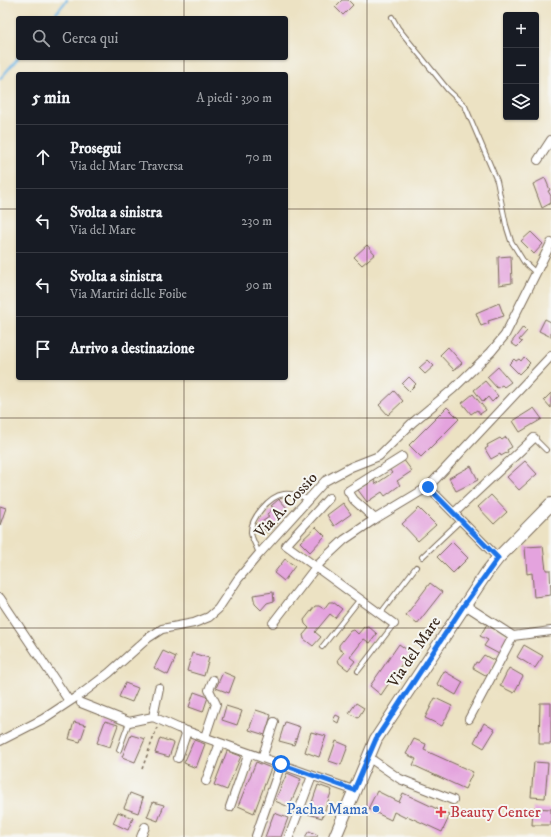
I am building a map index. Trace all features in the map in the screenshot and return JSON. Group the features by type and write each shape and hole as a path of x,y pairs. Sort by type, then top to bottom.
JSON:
{"street":[{"path":"538,160 551,140"},
{"name":"Via A. Cossio","path":"0,741 43,719 109,673 148,638 162,629 194,623 209,617 222,605 238,579 259,554 325,481 351,467 379,456 412,423 453,389 491,352 505,335 551,243"},
{"path":"273,623 316,567 344,540 375,519 394,509 428,487 551,356"},
{"path":"454,513 534,438"},
{"path":"375,519 354,500 348,491 402,457"},
{"path":"428,487 498,558"},
{"path":"329,498 286,545 394,624"},
{"name":"Via del Mare","path":"334,837 368,757 386,724 464,605 498,558 551,504"},
{"path":"0,598 69,701"},
{"path":"464,605 513,636 551,630"},
{"path":"469,719 513,636"},
{"path":"205,737 216,704 210,690 213,680"},
{"path":"157,719 160,688"},
{"path":"81,703 129,722 157,719 220,743 354,790"},
{"path":"262,758 274,722"},
{"path":"178,758 187,731"},
{"path":"206,781 220,743"},
{"path":"230,807 249,753"},
{"path":"368,757 400,779 453,800"},
{"path":"256,836 281,764"},
{"path":"289,837 312,776"},
{"path":"141,837 145,826"}],"lane":[{"path":"392,17 398,28 448,90 465,106 497,181 506,225 511,241 524,262 536,273"},
{"path":"534,438 546,450"},
{"path":"259,554 251,533 253,523 261,510 276,496 284,494 296,494 308,499"},
{"path":"422,558 461,520"},
{"path":"380,614 416,567"},
{"path":"322,648 360,599"},
{"path":"358,671 394,624"},
{"path":"119,750 129,722"}],"path":[{"path":"142,769 157,719"}],"building":[{"path":"342,0 348,0 353,5 343,15 335,7"},
{"path":"545,178 550,190 548,191 551,196 551,203 542,208 533,184"},
{"path":"531,232 543,244 534,254 521,241"},
{"path":"367,245 375,254 362,265 354,257"},
{"path":"511,256 512,283 499,285 498,257"},
{"path":"499,303 504,316 488,321 489,323 481,326 476,313"},
{"path":"545,319 551,322 551,337 539,331"},
{"path":"523,327 527,331 519,340 522,342 517,347 511,343"},
{"path":"448,347 462,363 454,370 440,355"},
{"path":"524,357 530,363 519,374 509,364 514,359 516,361 519,359 521,361"},
{"path":"428,360 434,366 425,374 419,368"},
{"path":"498,367 511,382 504,387 502,385 497,388 487,377"},
{"path":"409,377 416,384 409,391 402,384"},
{"path":"485,381 498,396 492,402 488,397 483,402 474,390"},
{"path":"394,391 403,401 388,415 379,405"},
{"path":"551,393 551,408 544,400"},
{"path":"473,394 486,410 480,414 477,410 471,414 462,403"},
{"path":"447,407 459,419 421,457 409,445"},
{"path":"534,408 542,419 520,432 513,421"},
{"path":"506,437 512,447 507,450 508,452 501,456 500,454 491,459 485,449 488,447 487,445 500,438 502,440"},
{"path":"403,459 412,471 397,481 400,485 385,496 382,492 367,502 358,490 374,480 376,484 392,473 389,469"},
{"path":"525,461 537,474 519,490 507,477"},
{"path":"471,466 478,480 456,491 449,478"},
{"path":"491,495 507,512 494,524 478,507"},
{"path":"279,499 287,508 276,517 280,521 267,533 259,524 269,517 267,514 274,508 271,506"},
{"path":"343,503 351,514 334,526 327,515"},
{"path":"0,506 6,508 0,525"},
{"path":"419,508 436,525 418,541 402,524"},
{"path":"316,527 325,536 310,552 300,542"},
{"path":"452,542 468,558 453,573 437,557"},
{"path":"543,546 546,570 550,570 551,595 534,597 532,573 527,574 525,547"},
{"path":"285,559 295,566 284,581 274,573"},
{"path":"430,583 442,592 417,624 406,615"},
{"path":"273,592 274,601 267,603 261,610 255,604 253,595"},
{"path":"329,602 333,602 342,609 335,618 330,614 315,632 321,637 313,646 304,639 303,635 309,628 305,624 304,620 315,606 319,606 324,609"},
{"path":"487,624 509,636 499,654 484,646 488,640 480,636"},
{"path":"368,626 377,634 370,643 364,639 350,657 355,661 348,670 339,663 338,659 344,652 339,649 339,645 350,631 354,630 358,634 364,627"},
{"path":"399,644 410,652 381,695 370,686"},
{"path":"524,645 543,656 535,668 517,657"},
{"path":"163,651 176,657 168,675 154,668"},
{"path":"192,653 209,658 204,676 187,671"},
{"path":"484,655 495,661 487,676 473,668 476,662 478,663"},
{"path":"509,668 523,676 514,693 500,686"},
{"path":"444,671 463,682 456,695 437,684"},
{"path":"223,672 235,677 229,693 216,688"},
{"path":"125,683 138,688 132,702 119,697"},
{"path":"194,692 208,697 203,712 189,707"},
{"path":"435,698 452,706 442,726 425,718"},
{"path":"356,703 364,708 358,718 349,713"},
{"path":"540,703 551,703 551,744 539,744"},
{"path":"226,706 242,711 237,725 222,720"},
{"path":"256,710 271,715 265,735 249,730"},
{"path":"336,715 340,717 338,723 333,720"},
{"path":"105,721 118,725 110,747 97,743"},
{"path":"74,722 86,725 80,742 69,739"},
{"path":"285,722 300,727 294,745 279,741"},
{"path":"484,723 495,730 484,748 474,742"},
{"path":"311,732 326,736 319,757 305,752"},
{"path":"131,735 145,739 135,762 122,757"},
{"path":"160,738 174,743 169,757 155,753"},
{"path":"414,739 426,744 424,750 473,772 465,789 413,765 416,759 406,754"},
{"path":"194,740 205,744 196,768 184,763"},
{"path":"336,741 348,746 341,765 329,761"},
{"path":"227,751 241,756 227,790 214,785"},
{"path":"256,762 271,768 254,813 238,806"},
{"path":"534,762 548,763 545,798 531,797"},
{"path":"287,773 301,779 289,807 275,801"},
{"path":"318,785 332,790 322,818 308,814"},
{"path":"377,791 399,802 403,793 450,815 442,832 407,816 406,818 394,812 391,820 368,809"},
{"path":"130,793 143,798 138,813 124,808"},
{"path":"153,802 164,805 158,821 147,817"},
{"path":"533,808 551,809 551,825 532,825"},
{"path":"118,812 133,818 128,830 113,823"},
{"path":"274,813 288,818 281,837 265,837"},
{"path":"309,831 318,835 317,837 305,837"}],"waterway":[{"path":"54,16 67,0"},
{"path":"0,79 16,60"}],"place":[{"name":"Pacha Mama","path":"376,809"},
{"name":"Beauty Center","path":"441,812"}],"route":[{"path":"281,764 354,790 376,739 464,605 498,558 428,487"}]}
